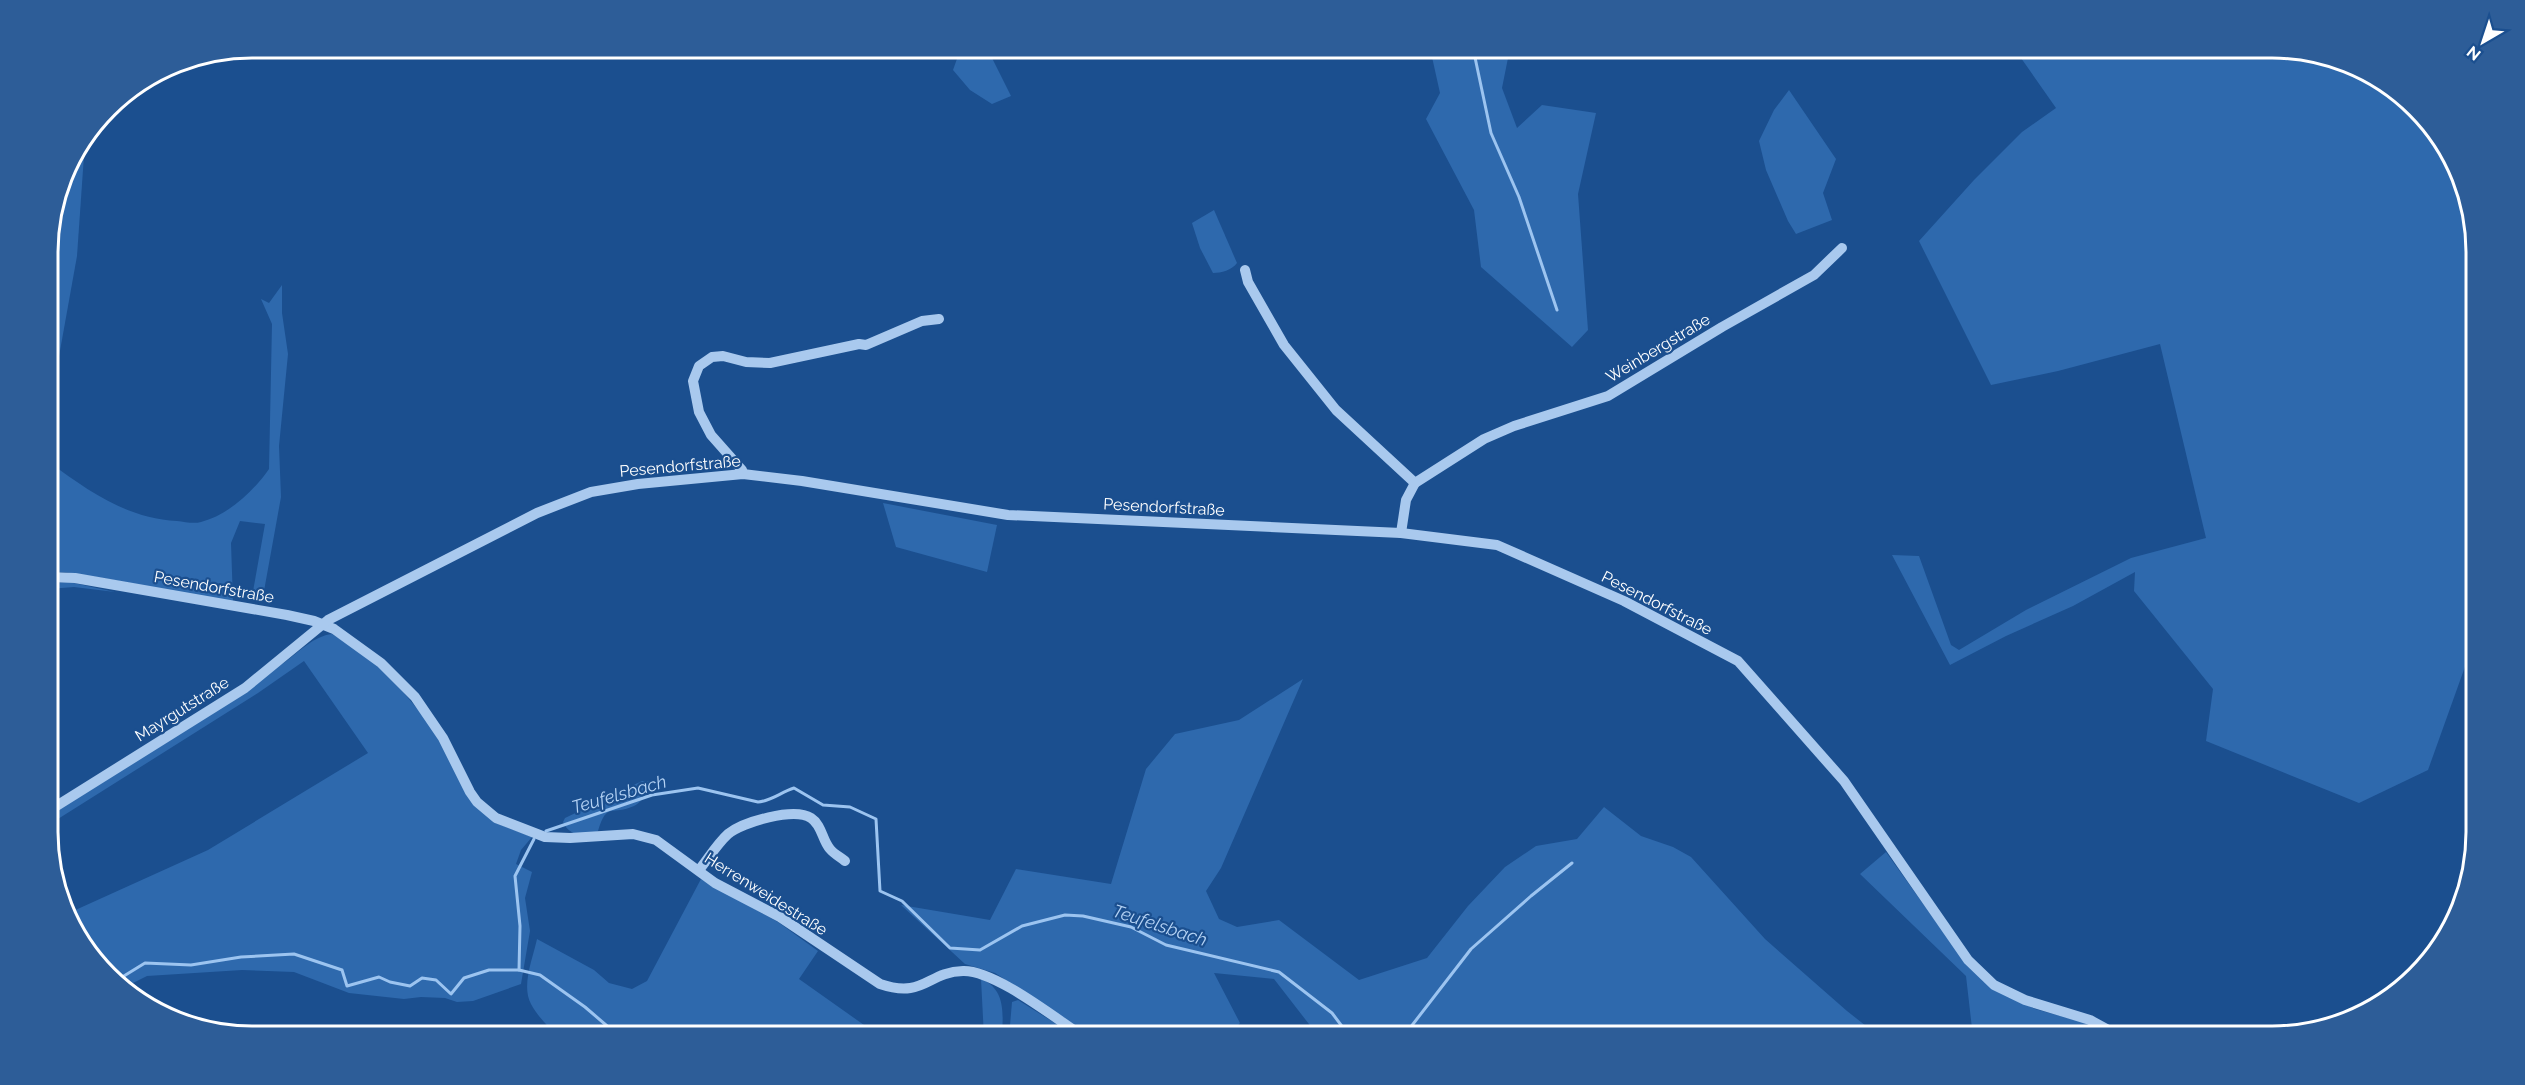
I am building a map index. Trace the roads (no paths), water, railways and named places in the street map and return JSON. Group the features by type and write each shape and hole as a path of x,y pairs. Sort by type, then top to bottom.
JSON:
{"street":[{"name":"Weinbergstraße","path":"1414,483 1484,439 1514,426 1608,396 1814,275 1842,248"},
{"path":"1245,270 1248,282 1284,345 1335,410 1414,483 1406,500 1401,533"},
{"path":"743,474 711,435 699,412 693,381 696,372 705,361 723,356 746,362 770,363 859,344 866,345 939,319"},
{"name":"Pesendorfstraße","path":"58,577 75,578 287,615 324,624 537,513 576,496 638,484 743,474 802,481 1008,515 1401,533 1497,545 1624,601 1738,661 1844,781 1974,966 1994,985 2025,1000 2090,1020 2101,1026"},
{"name":"Mayrgutstraße","path":"58,805 245,688 324,624"},
{"name":"Herrenweidestraße","path":"324,624 361,646 409,691 430,717 477,802 496,818 545,837 570,838 621,834 644,836 669,848 723,888 780,917 880,984 892,988 912,989 953,973 963,971 983,974 1066,1026"},
{"path":"699,870 727,835 735,829 794,813 802,814 815,821 829,848 844,861"}],"waterway":[{"path":"1475,58 1491,133 1519,197 1557,310"},
{"name":"Teufelsbach","path":"546,831 652,795 698,788 758,802 794,788 823,805 850,807 876,819 880,891 902,901 950,948 980,950 1022,926 1065,915 1083,916 1131,927 1166,945 1279,972 1332,1013 1342,1026"},
{"name":"Teufelsbach","path":"519,970 520,926 515,876 534,839"},
{"path":"1412,1026 1471,949 1572,863"},
{"name":"Teufelsbach","path":"123,977 145,963 191,965 241,957 294,954 342,970 347,986 379,977 410,986 422,978 436,980 451,994 464,978 489,970 519,970 540,975 607,1026"}]}
